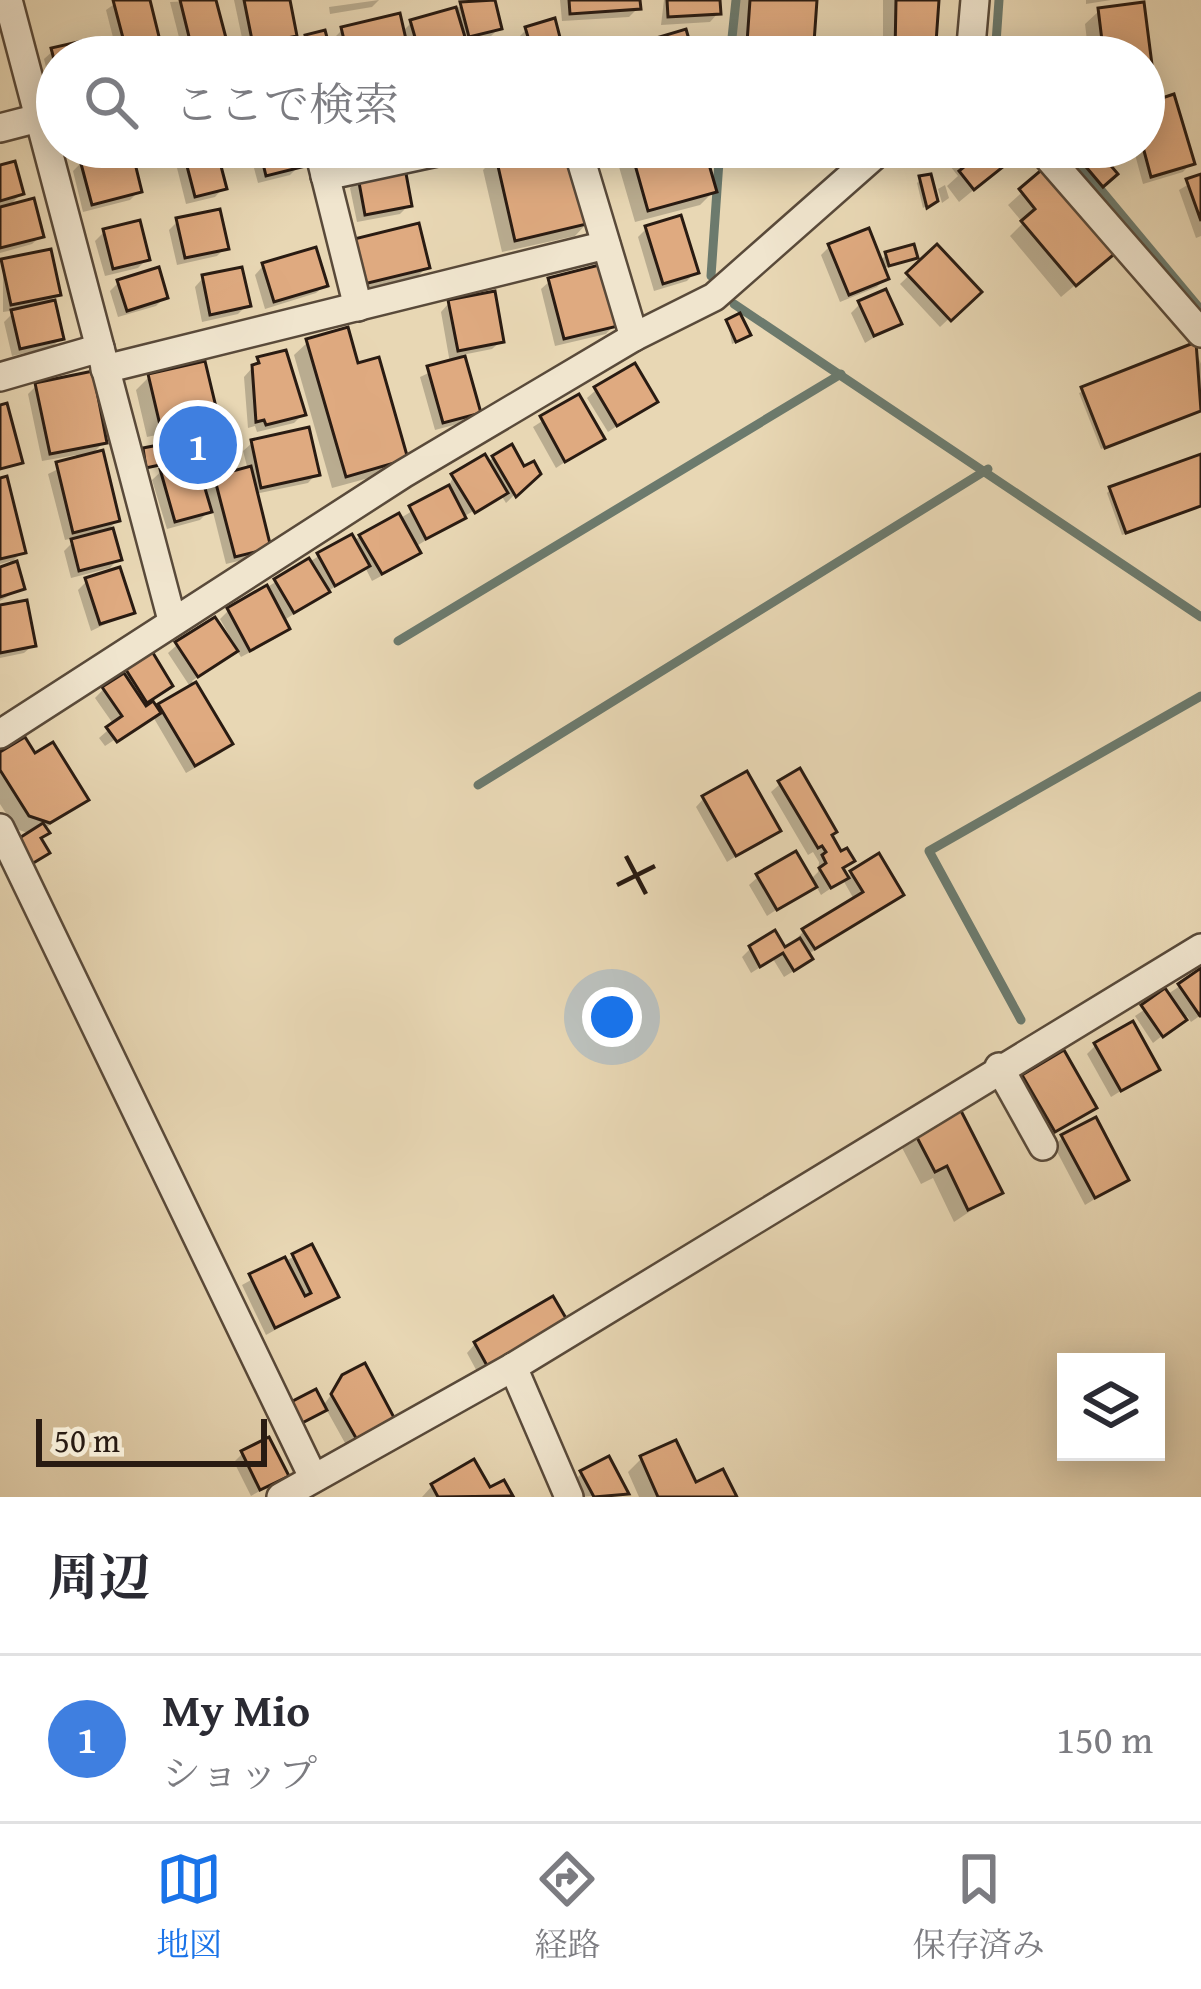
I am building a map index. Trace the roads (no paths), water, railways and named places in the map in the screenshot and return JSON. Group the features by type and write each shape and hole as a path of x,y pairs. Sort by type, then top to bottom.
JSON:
{"street":[{"path":"8,0 36,80"},
{"path":"972,36 975,0"},
{"path":"0,128 36,118"},
{"path":"60,168 102,358 172,620"},
{"path":"323,168 358,307"},
{"path":"325,176 362,168"},
{"path":"583,168 634,337"},
{"path":"0,734 172,620 634,337 714,297 860,168"},
{"path":"1057,168 1201,332"},
{"path":"0,377 358,307 606,245"},
{"path":"0,828 313,1478"},
{"path":"281,1497 513,1367 999,1067 1201,949"},
{"path":"999,1067 1042,1146"},
{"path":"513,1367 569,1497"}],"waterway":[{"path":"732,36 736,0"},
{"path":"996,36 999,0"},
{"path":"711,276 719,168"},
{"path":"1083,168 1201,310"},
{"path":"734,304 1201,617"},
{"path":"398,641 841,374"},
{"path":"478,785 988,469"},
{"path":"1021,1020 929,851 1201,696"}],"place":[{"name":"My Mio","path":"198,445"}]}
